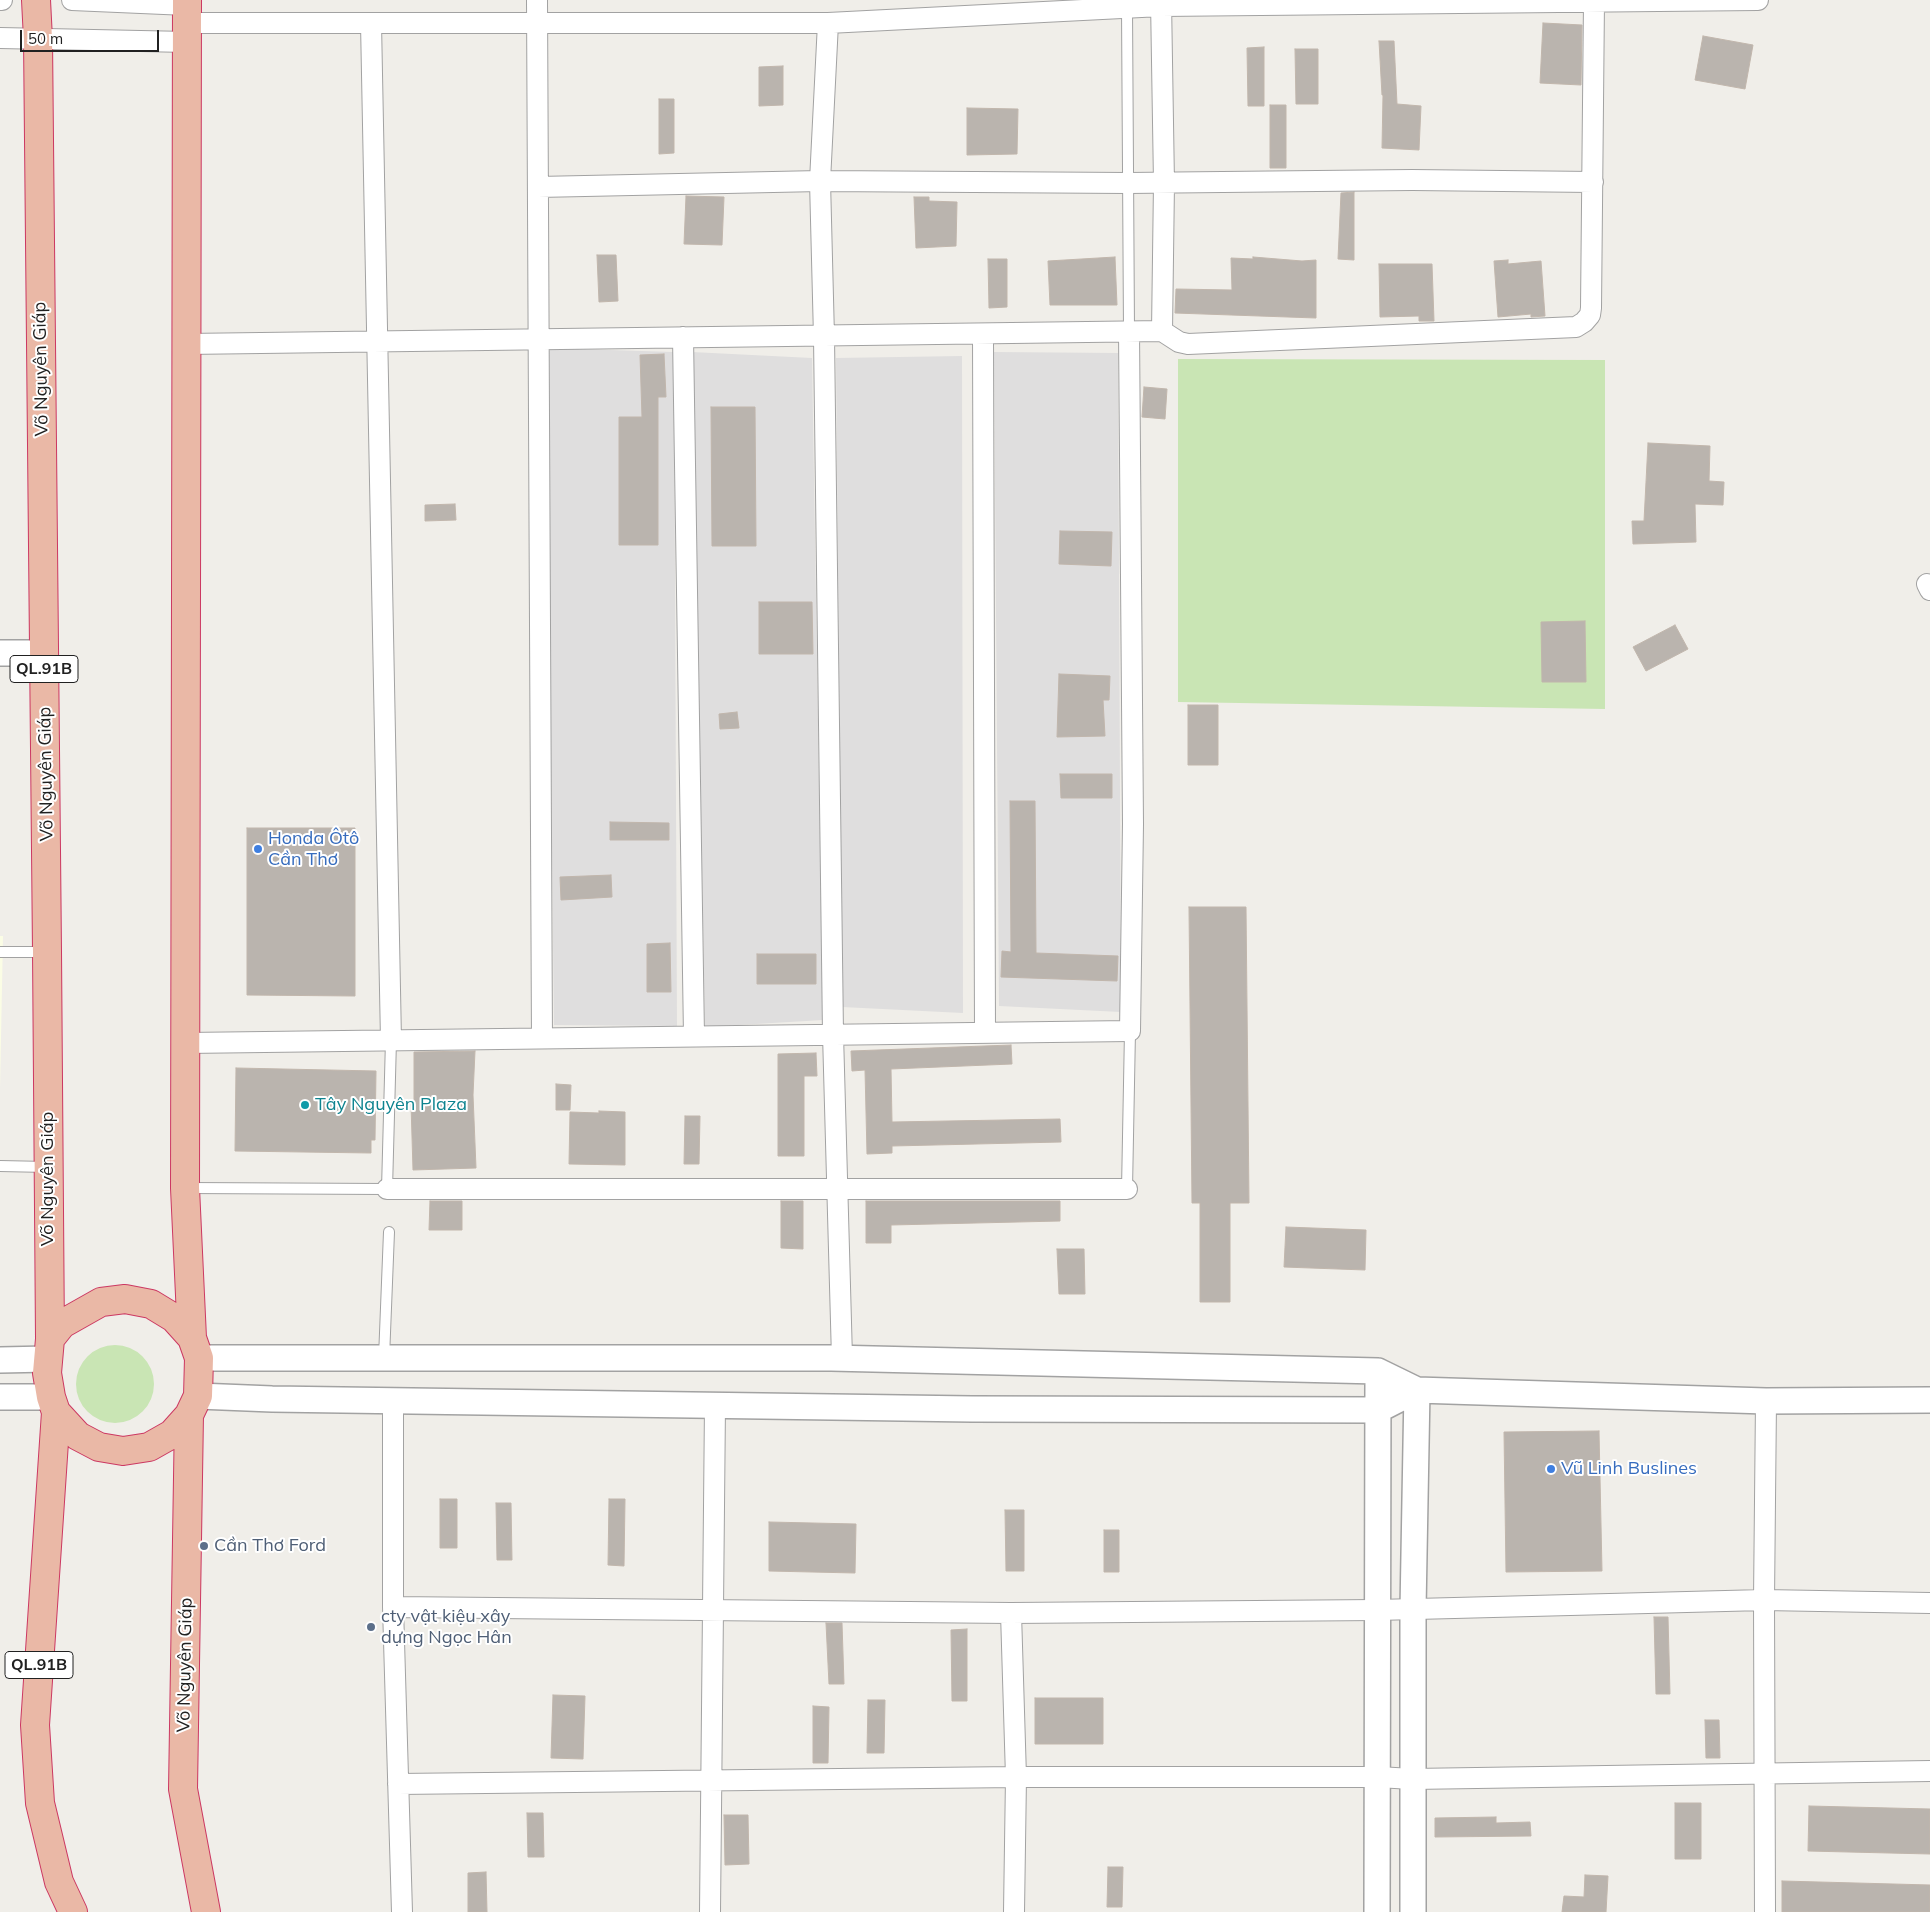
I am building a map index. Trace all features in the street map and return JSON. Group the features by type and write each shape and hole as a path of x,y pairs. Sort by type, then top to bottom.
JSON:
{"highway":[{"name":"Võ Nguyên Giáp","path":"36,0 38,39 47,952 49,1349"},
{"path":"53,1405 78,1436 99,1447 123,1451 149,1447 172,1434 194,1406 196,1348 185,1188 187,17"},
{"path":"49,1349 62,1324 80,1312 101,1302 125,1299 151,1304 174,1318 196,1348"},
{"name":"QL.91B","path":"49,1349 48,1373 53,1405 35,1725 40,1803 59,1882 73,1912"},
{"name":"Võ Nguyên Giáp","path":"194,1406 183,1789 206,1912"}],"street":[{"path":"72,0 187,17 371,23 828,23 1127,8 1161,3 1758,0"},
{"path":"537,0 542,1038"},
{"path":"186,344 1162,331 1179,342 1188,344 1576,327 1590,315 1591,308 1594,1"},
{"path":"1161,3 1164,183 1162,331"},
{"path":"0,38 38,39 187,17"},
{"path":"371,23 390,1040"},
{"path":"828,23 820,181 824,337 832,1034 842,1358"},
{"path":"538,187 820,181 1164,183 1412,180 1593,182"},
{"path":"186,1043 1130,1031 1133,824 1129,331"},
{"path":"983,334 985,1032"},
{"path":"683,337 694,1036"},
{"path":"0,653 44,653"},
{"path":"388,1188 1127,1189"},
{"path":"196,1348 384,1358 842,1358 1378,1371 1417,1390 1766,1401 1930,1400"},
{"path":"0,1360 49,1349"},
{"path":"1377,1912 1378,1371"},
{"path":"194,1406 272,1399 982,1409 1378,1410 1417,1390"},
{"path":"1413,1912 1413,1609 1417,1390"},
{"path":"0,1398 53,1405"},
{"path":"393,1401 393,1607 402,1912"},
{"path":"1765,1912 1764,1600 1766,1401"},
{"path":"710,1912 715,1405"},
{"path":"393,1607 1011,1613 1377,1610 1764,1600 1930,1603"},
{"path":"1011,1613 1016,1777 1014,1912"},
{"path":"398,1784 1016,1777 1378,1777 1412,1779 1766,1772 1930,1771"}],"lane":[{"path":"1127,8 1129,331"},
{"path":"0,952 47,952"},
{"path":"1127,1189 1130,1031"},
{"path":"185,1188 388,1188 390,1040"},
{"path":"0,1166 48,1167"},
{"path":"384,1358 389,1232"}],"shaded area":[{"path":"546,348 674,352 677,1026 554,1025"},
{"path":"692,352 812,358 823,1020 705,1027"},
{"path":"994,352 1118,353 1121,1012 999,1006"},
{"path":"962,356 963,1013 842,1007 836,358"},
{"path":"0,936 3,936 0,1088"}],"green space":[{"path":"1178,359 1605,360 1605,709 1178,702"},
{"path":"115,1345 130,1348 142,1357 151,1369 154,1384 151,1399 142,1411 130,1420 115,1423 100,1420 88,1411 79,1399 76,1384 79,1369 88,1357 100,1348"}],"building":[{"path":"1543,23 1582,25 1581,85 1540,83"},
{"path":"1703,36 1753,45 1745,89 1695,80"},
{"path":"1379,41 1394,41 1397,104 1421,106 1419,150 1382,148 1383,95"},
{"path":"1264,47 1264,106 1248,106 1247,48"},
{"path":"1295,49 1318,49 1318,104 1296,104"},
{"path":"783,66 783,105 759,106 759,67"},
{"path":"659,99 674,99 674,153 659,154"},
{"path":"1270,105 1286,105 1286,168 1270,168"},
{"path":"967,108 1018,109 1017,154 967,155"},
{"path":"1354,192 1354,260 1338,259 1341,193"},
{"path":"686,196 724,197 722,245 684,244"},
{"path":"914,197 929,197 929,201 957,202 956,246 916,248"},
{"path":"597,255 616,255 618,301 599,302"},
{"path":"1115,257 1117,305 1050,305 1048,261"},
{"path":"1253,257 1302,261 1316,260 1316,318 1175,313 1176,289 1232,290 1231,258 1253,259"},
{"path":"988,259 1007,259 1007,307 989,308"},
{"path":"1508,260 1508,264 1541,261 1545,316 1531,317 1531,314 1498,317 1494,261"},
{"path":"1379,264 1432,264 1434,321 1419,321 1419,316 1380,317"},
{"path":"664,354 666,397 658,397 658,545 619,545 619,417 642,417 640,355"},
{"path":"1144,387 1167,389 1165,419 1142,417"},
{"path":"711,407 755,407 756,546 712,546"},
{"path":"1648,443 1710,446 1709,481 1724,482 1723,505 1695,504 1696,542 1633,544 1632,521 1644,521"},
{"path":"455,504 456,520 425,521 425,505"},
{"path":"1060,531 1112,532 1111,566 1059,564"},
{"path":"759,602 812,602 813,654 759,654"},
{"path":"1585,621 1586,682 1542,682 1541,622"},
{"path":"1675,625 1688,649 1646,671 1633,647"},
{"path":"1059,674 1110,676 1109,700 1103,700 1105,736 1057,737"},
{"path":"1188,705 1218,705 1218,765 1188,765"},
{"path":"737,712 739,728 720,729 719,714"},
{"path":"1060,774 1112,774 1112,798 1061,798"},
{"path":"1010,801 1035,801 1036,953 1118,956 1117,981 1001,977 1002,951 1011,952"},
{"path":"610,822 669,823 669,840 610,840"},
{"path":"247,828 355,828 355,996 247,995"},
{"path":"611,875 612,897 561,900 560,877"},
{"path":"1189,907 1246,907 1249,1203 1230,1203 1230,1302 1200,1302 1200,1203 1192,1203"},
{"path":"670,943 671,992 647,992 647,944"},
{"path":"757,954 816,954 816,984 757,984"},
{"path":"1011,1045 1012,1064 891,1069 892,1122 1060,1119 1061,1142 892,1146 892,1153 867,1154 865,1070 852,1071 851,1051"},
{"path":"475,1051 473,1095 476,1168 413,1170 411,1104 414,1104 414,1052"},
{"path":"816,1053 817,1076 804,1076 804,1156 778,1156 778,1054"},
{"name":"Tây Nguyên Plaza","path":"236,1068 376,1071 375,1140 371,1140 371,1153 235,1151"},
{"path":"556,1084 571,1085 570,1110 556,1110"},
{"path":"599,1111 625,1112 625,1165 569,1164 570,1112 599,1113"},
{"path":"685,1116 700,1116 699,1164 684,1164"},
{"path":"430,1201 462,1201 462,1230 429,1230"},
{"path":"781,1201 803,1201 803,1249 781,1248"},
{"path":"866,1201 1060,1201 1060,1221 891,1225 891,1243 866,1243"},
{"path":"1286,1227 1366,1230 1365,1270 1284,1267"},
{"path":"1057,1249 1084,1249 1085,1294 1059,1294"},
{"path":"1599,1431 1602,1571 1506,1572 1504,1432"},
{"path":"440,1499 457,1499 457,1548 440,1548"},
{"path":"609,1499 625,1499 624,1566 608,1565"},
{"path":"496,1503 511,1503 512,1560 497,1560"},
{"path":"1005,1510 1024,1510 1024,1571 1006,1571"},
{"path":"769,1522 856,1524 855,1573 769,1571"},
{"path":"1104,1530 1119,1530 1119,1572 1104,1572"},
{"path":"1654,1617 1668,1617 1670,1694 1656,1694"},
{"path":"826,1623 842,1623 844,1684 829,1684"},
{"path":"967,1629 967,1701 952,1701 951,1630"},
{"path":"553,1695 585,1696 583,1759 551,1758"},
{"path":"1035,1698 1103,1698 1103,1744 1035,1744"},
{"path":"868,1700 885,1700 884,1753 867,1753"},
{"path":"813,1706 829,1707 828,1763 813,1763"},
{"path":"1705,1720 1719,1720 1720,1758 1706,1758"},
{"path":"1675,1803 1701,1803 1701,1859 1675,1859"},
{"path":"1809,1806 1930,1809 1930,1854 1808,1851"},
{"path":"527,1813 543,1813 544,1857 528,1857"},
{"path":"724,1815 748,1815 749,1864 725,1865"},
{"path":"1496,1817 1496,1823 1530,1822 1531,1836 1435,1837 1435,1818"},
{"path":"1108,1867 1123,1867 1122,1907 1107,1907"},
{"path":"486,1872 487,1912 468,1912 468,1873"},
{"path":"1585,1875 1608,1876 1606,1912 1562,1912 1564,1896 1584,1897"},
{"path":"1782,1881 1930,1885 1930,1912 1782,1912"}],"place":[{"name":"Honda Ôtô Cần Thơ","path":"258,849"},
{"name":"Tây Nguyên Plaza","path":"305,1105"},
{"name":"Vũ Linh Buslines","path":"1551,1469"},
{"name":"Cần Thơ Ford","path":"204,1546"},
{"name":"cty vật kiệu xây dựng Ngọc Hân","path":"371,1627"}]}
